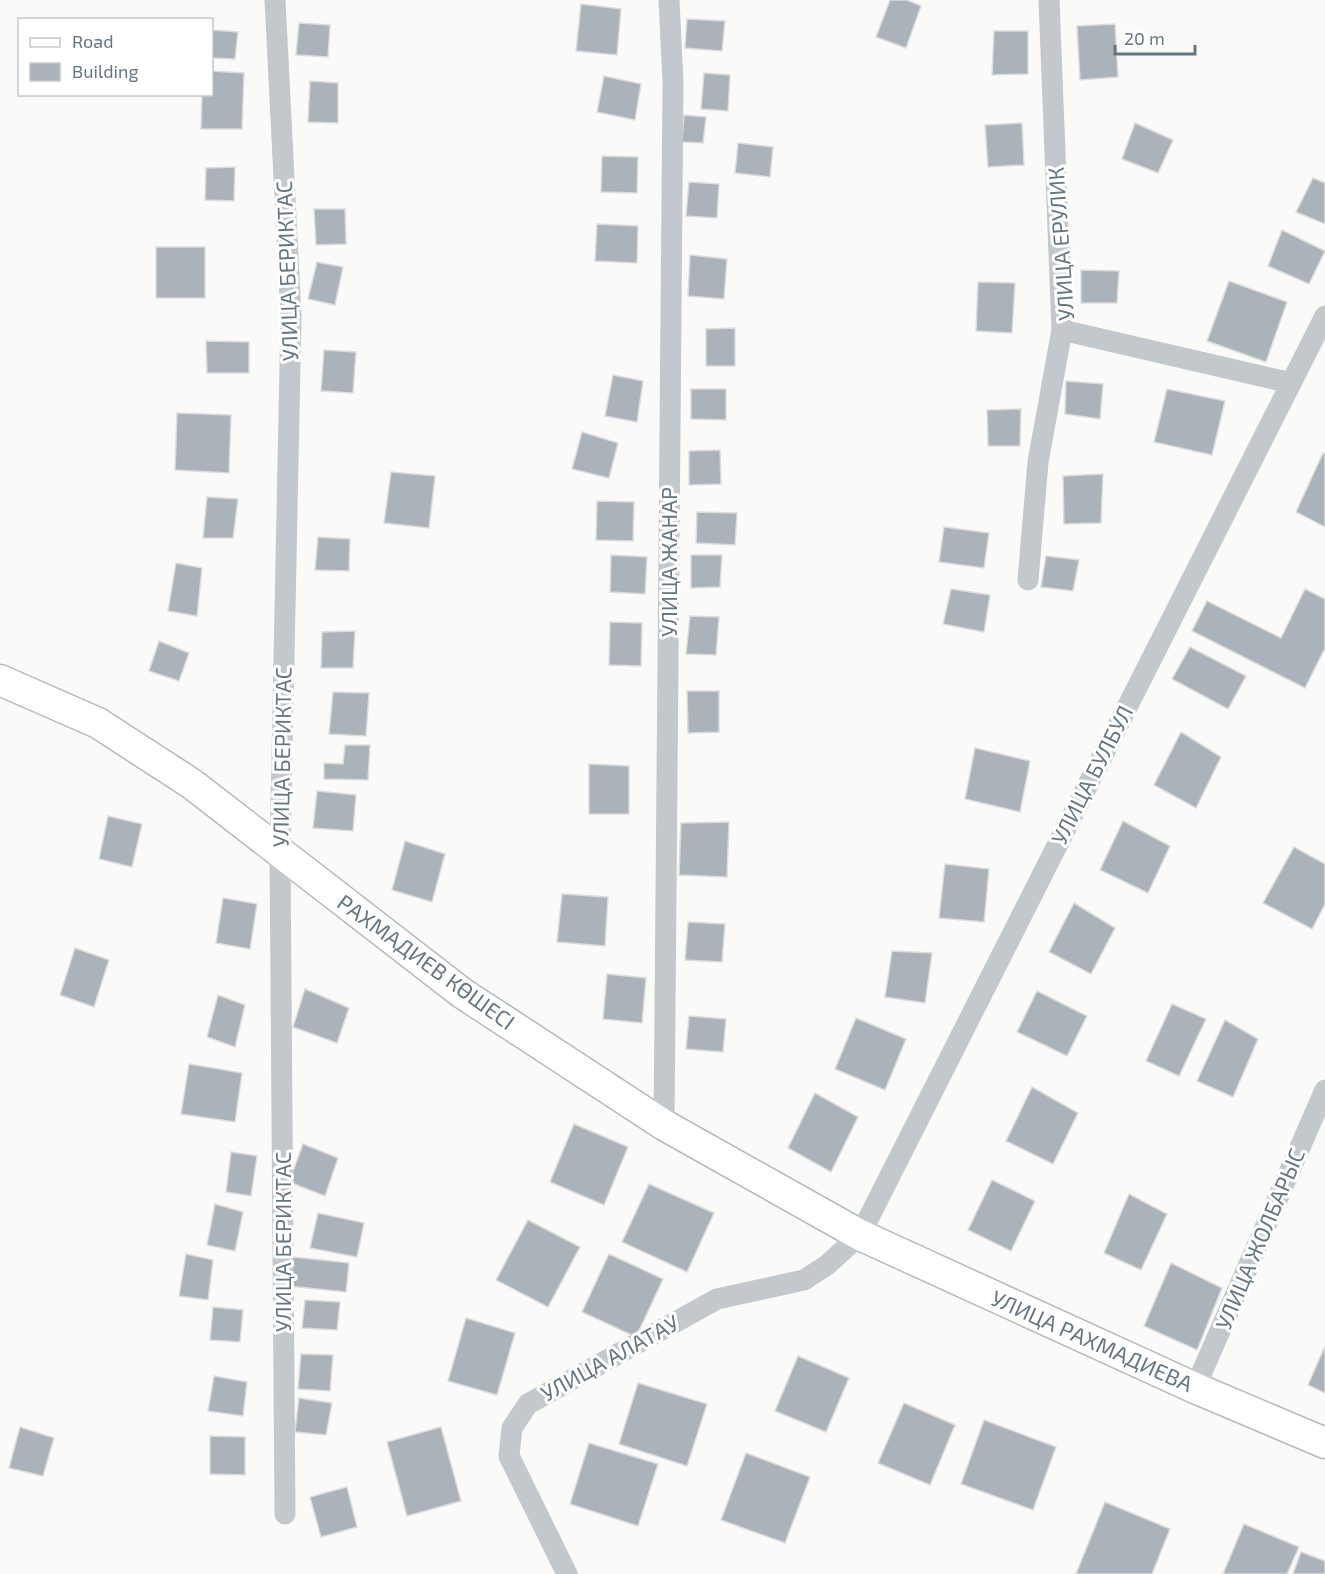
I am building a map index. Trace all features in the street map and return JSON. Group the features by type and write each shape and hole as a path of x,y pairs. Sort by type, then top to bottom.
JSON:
{"street":[{"name":"УЛИЦА БЕРИКТАС","path":"275,0 291,316 280,854 285,1514"},
{"name":"УЛИЦА ЖАНАР","path":"664,1125 672,95 669,0"},
{"name":"УЛИЦА ЕРУЛИК","path":"1049,0 1062,330 1291,383"},
{"name":"УЛИЦА БУЛБУЛ","path":"860,1235 1325,316"},
{"path":"1028,580 1038,462 1062,330"},
{"name":"РАХМАДИЕВ КӨШЕСІ","path":"0,680 98,723 192,784 462,993 664,1125 860,1235"},
{"name":"УЛИЦА ЖОЛБАРЫС","path":"1196,1388 1325,1090"},
{"name":"УЛИЦА РАХМАДИЕВА","path":"860,1235 1196,1388 1325,1443"},
{"name":"УЛИЦА АЛАТАУ","path":"567,1574 509,1456 512,1428 528,1404 717,1299 804,1280 827,1265 860,1235"}],"building":[{"path":"890,0 907,0 921,6 906,48 876,37"},
{"path":"581,4 621,9 617,55 576,51"},
{"path":"687,19 725,21 722,51 685,48"},
{"path":"299,23 330,25 328,57 296,55"},
{"path":"1115,24 1118,77 1080,80 1077,26"},
{"path":"213,30 238,32 235,59 213,58"},
{"path":"994,31 1028,31 1028,74 992,75"},
{"path":"213,71 244,73 242,129 201,129 202,96 213,96"},
{"path":"704,73 730,75 728,111 701,109"},
{"path":"604,76 641,84 635,120 597,112"},
{"path":"310,81 338,83 338,123 308,122"},
{"path":"684,115 706,117 703,143 682,142"},
{"path":"1022,123 1024,165 988,167 985,125"},
{"path":"1135,123 1173,140 1158,173 1122,159"},
{"path":"738,143 773,147 770,177 735,173"},
{"path":"602,156 638,157 637,193 601,192"},
{"path":"235,167 234,201 205,200 206,168"},
{"path":"1313,178 1325,183 1325,224 1296,212"},
{"path":"689,182 719,184 717,218 686,216"},
{"path":"314,209 345,209 346,244 316,245"},
{"path":"597,224 638,226 637,263 595,261"},
{"path":"1282,230 1325,251 1309,284 1268,266"},
{"path":"156,247 205,247 205,298 156,298"},
{"path":"690,255 727,259 724,299 688,296"},
{"path":"317,262 343,267 335,305 308,299"},
{"path":"1081,270 1119,271 1117,303 1081,303"},
{"path":"1229,281 1287,302 1266,362 1207,341"},
{"path":"978,282 1015,283 1012,333 976,331"},
{"path":"735,328 735,366 706,366 706,329"},
{"path":"206,341 249,342 249,373 207,373"},
{"path":"324,350 356,352 353,393 321,391"},
{"path":"613,375 643,381 637,422 605,416"},
{"path":"1066,381 1103,384 1100,419 1065,414"},
{"path":"691,389 726,389 726,420 691,419"},
{"path":"1167,389 1225,401 1212,455 1154,442"},
{"path":"1021,409 1020,446 988,446 987,410"},
{"path":"177,413 231,415 229,473 175,470"},
{"path":"582,432 618,443 609,478 572,469"},
{"path":"720,450 721,484 689,485 689,451"},
{"path":"1323,453 1325,454 1325,527 1296,512"},
{"path":"391,472 435,476 429,528 384,523"},
{"path":"1103,474 1101,523 1064,524 1063,476"},
{"path":"207,497 238,499 233,538 203,538"},
{"path":"597,501 634,502 633,541 596,540"},
{"path":"697,512 737,513 735,545 696,543"},
{"path":"944,527 989,533 984,568 939,562"},
{"path":"318,537 350,539 349,571 315,570"},
{"path":"611,555 647,557 645,594 610,592"},
{"path":"691,555 722,555 720,587 691,588"},
{"path":"1046,556 1079,560 1073,591 1041,587"},
{"path":"176,563 202,568 197,616 168,611"},
{"path":"951,589 990,595 984,632 943,624"},
{"path":"1305,589 1325,599 1325,648 1305,688 1192,631 1207,601 1281,638"},
{"path":"690,616 719,617 716,655 686,654"},
{"path":"610,622 642,623 641,666 609,665"},
{"path":"355,631 353,668 321,668 322,632"},
{"path":"159,641 189,653 179,681 149,671"},
{"path":"1190,647 1246,676 1228,709 1172,679"},
{"path":"687,691 719,691 719,732 688,733"},
{"path":"333,692 369,693 366,736 329,734"},
{"path":"1181,732 1221,757 1196,808 1154,785"},
{"path":"345,745 370,745 368,780 324,779 324,763 343,764"},
{"path":"975,748 1030,761 1020,812 965,799"},
{"path":"589,764 629,766 629,814 589,814"},
{"path":"317,791 356,795 353,831 313,828"},
{"path":"108,816 142,824 132,867 99,859"},
{"path":"1123,821 1170,846 1148,893 1100,870"},
{"path":"729,822 727,877 679,875 681,823"},
{"path":"405,841 445,854 432,902 392,890"},
{"path":"1294,847 1325,864 1325,904 1312,929 1263,903"},
{"path":"945,864 989,869 984,922 939,918"},
{"path":"562,894 608,897 605,946 557,942"},
{"path":"223,898 257,904 250,949 216,943"},
{"path":"1074,903 1115,928 1091,974 1049,952"},
{"path":"688,922 725,924 722,962 685,960"},
{"path":"75,948 109,960 94,1007 60,995"},
{"path":"892,951 932,953 925,1003 885,997"},
{"path":"607,974 646,978 642,1023 603,1019"},
{"path":"305,989 349,1008 337,1043 293,1027"},
{"path":"1037,991 1087,1016 1067,1056 1017,1032"},
{"path":"218,995 245,1005 235,1047 207,1037"},
{"path":"1172,1004 1206,1019 1179,1076 1146,1061"},
{"path":"689,1016 726,1019 723,1052 686,1049"},
{"path":"856,1018 906,1039 885,1090 835,1069"},
{"path":"1225,1020 1258,1039 1233,1097 1197,1081"},
{"path":"189,1064 242,1073 235,1122 181,1114"},
{"path":"1032,1087 1078,1113 1053,1164 1006,1141"},
{"path":"815,1093 858,1117 831,1172 788,1148"},
{"path":"574,1124 628,1147 604,1205 550,1182"},
{"path":"303,1144 338,1158 325,1196 289,1182"},
{"path":"231,1152 257,1156 251,1196 226,1192"},
{"path":"992,1180 1035,1201 1011,1251 968,1230"},
{"path":"649,1184 714,1213 687,1272 622,1242"},
{"path":"1129,1194 1167,1214 1141,1270 1104,1253"},
{"path":"215,1204 243,1212 235,1251 207,1245"},
{"path":"318,1213 364,1223 357,1257 310,1248"},
{"path":"528,1220 580,1247 548,1307 496,1280"},
{"path":"186,1254 213,1260 208,1300 179,1296"},
{"path":"609,1254 663,1279 636,1337 582,1312"},
{"path":"293,1257 349,1263 346,1292 289,1286"},
{"path":"1171,1263 1222,1288 1197,1350 1144,1326"},
{"path":"305,1300 340,1302 337,1330 302,1328"},
{"path":"213,1307 243,1310 240,1342 210,1340"},
{"path":"466,1318 515,1333 497,1395 448,1381"},
{"path":"1325,1346 1325,1393 1308,1385"},
{"path":"301,1354 333,1355 330,1391 298,1389"},
{"path":"798,1356 849,1378 826,1432 775,1411"},
{"path":"214,1376 247,1382 243,1416 208,1411"},
{"path":"638,1383 707,1404 687,1466 619,1444"},
{"path":"299,1398 332,1403 326,1435 295,1432"},
{"path":"904,1403 955,1425 930,1485 878,1463"},
{"path":"984,1420 1056,1447 1033,1510 961,1484"},
{"path":"20,1427 54,1438 43,1476 9,1468"},
{"path":"441,1427 461,1501 407,1516 387,1442"},
{"path":"210,1436 245,1437 245,1475 210,1474"},
{"path":"589,1443 658,1464 638,1526 570,1504"},
{"path":"746,1453 810,1477 785,1543 721,1520"},
{"path":"347,1487 357,1527 321,1537 310,1497"},
{"path":"1105,1502 1170,1529 1152,1574 1076,1574"},
{"path":"1244,1524 1299,1547 1287,1574 1223,1574"},
{"path":"1301,1552 1325,1561 1325,1574 1293,1574"}]}
